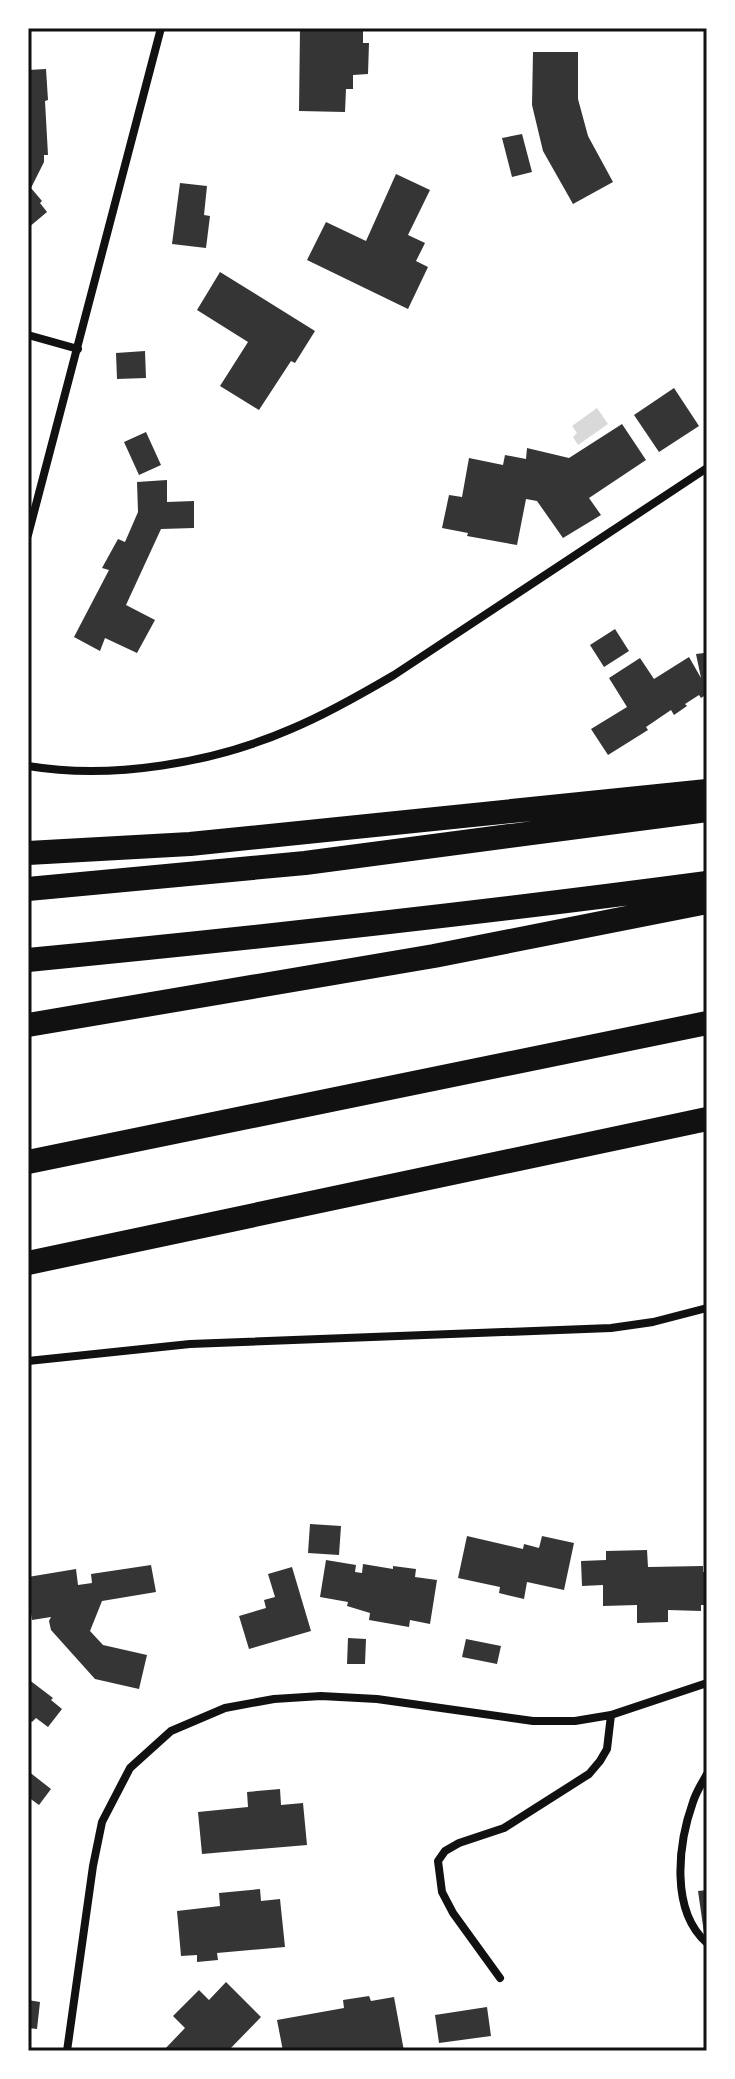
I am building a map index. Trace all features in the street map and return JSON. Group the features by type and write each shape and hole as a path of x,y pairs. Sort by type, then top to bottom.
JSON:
{"highway":[{"path":"28,853 190,844 707,791"},
{"path":"28,889 305,863 707,810"},
{"path":"28,960 508,910 707,883"},
{"path":"28,1025 434,956 707,902"},
{"path":"28,1162 707,1023"},
{"path":"28,1263 707,1119"}],"street":[{"path":"28,535 161,28"},
{"path":"28,335 78,349"},
{"path":"28,766 75,771 155,765 249,746 291,730 394,675 707,468"},
{"path":"28,1361 190,1344 611,1328 653,1322 707,1308"},
{"path":"67,2051 102,1822 130,1768 171,1731 225,1708 274,1699 321,1696 377,1699 533,1721 575,1721 611,1715 707,1683"},
{"path":"500,1978 453,1913 442,1892 438,1861 445,1851 504,1828 589,1774 607,1749 611,1715"},
{"path":"707,1774 693,1801 680,1869 689,1919 707,1943"}],"shaded area":[{"path":"597,408 608,424 578,445 573,437 577,433 572,426"}],"building":[{"path":"300,28 363,28 363,43 369,43 368,74 353,75 353,89 346,89 345,112 299,111"},
{"path":"533,52 578,52 578,99 588,136 613,182 573,204 543,151 532,105"},
{"path":"46,69 48,155 44,155 44,162 31,188 47,212 28,228 28,70"},
{"path":"522,134 532,172 512,177 502,138"},
{"path":"396,174 430,190 408,235 425,243 416,261 428,267 408,309 307,260 326,222 366,241"},
{"path":"180,183 207,186 204,215 210,216 206,248 172,244"},
{"path":"220,272 315,331 259,410 220,386 248,342 197,310"},
{"path":"145,351 146,378 117,379 116,353"},
{"path":"674,388 699,426 659,452 634,415"},
{"path":"622,424 646,460 589,498 601,515 563,538 537,501 526,499 517,545 442,528 449,495 462,497 469,458 503,465 505,455 526,459 527,448 569,458"},
{"path":"146,432 161,465 139,475 124,442"},
{"path":"167,480 167,502 194,501 194,528 161,529 126,605 155,620 137,653 105,638 100,651 74,637 109,570 102,568 118,539 125,542 138,512 137,482"},
{"path":"615,629 629,651 604,667 590,645"},
{"path":"704,653 707,694 701,698 699,695 674,715 671,710 646,727 648,730 608,755 591,729 627,707 609,678 640,658 654,679 689,657 701,678 696,654"},
{"path":"310,1524 341,1526 339,1555 308,1553"},
{"path":"467,1536 523,1549 524,1544 539,1548 542,1536 574,1543 564,1590 527,1582 524,1599 499,1593 500,1587 458,1578"},
{"path":"647,1550 648,1567 703,1566 703,1572 706,1572 706,1605 701,1605 701,1611 668,1610 668,1622 637,1623 637,1605 603,1606 603,1585 582,1586 581,1561 606,1560 606,1551"},
{"path":"326,1560 356,1565 355,1572 362,1573 363,1564 416,1569 415,1577 437,1580 430,1624 410,1620 409,1627 369,1620 370,1613 347,1606 348,1602 320,1597"},
{"path":"151,1565 156,1592 102,1601 90,1631 103,1645 147,1655 139,1689 95,1679 51,1630 51,1617 32,1620 28,1577 76,1569 78,1585 92,1583 91,1574"},
{"path":"292,1567 311,1631 249,1649 239,1616 266,1608 264,1600 275,1597 268,1574"},
{"path":"348,1638 366,1639 365,1664 347,1664"},
{"path":"466,1639 501,1646 497,1664 462,1657"},
{"path":"28,1679 62,1709 48,1727 36,1718 32,1722 28,1719"},
{"path":"28,1771 51,1789 39,1805 28,1797"},
{"path":"280,1789 281,1805 303,1803 307,1845 202,1854 198,1812 248,1807 247,1792"},
{"path":"260,1889 261,1901 280,1899 285,1947 217,1953 218,1960 197,1962 197,1955 181,1956 177,1911 220,1906 219,1893"},
{"path":"707,1890 707,1933 704,1933 698,1891"},
{"path":"226,1982 261,2017 228,2051 163,2051 185,2028 173,2016 199,1990 209,2000"},
{"path":"369,1996 371,2001 394,1997 404,2051 283,2051 277,2020 344,2008 343,2000"},
{"path":"28,2000 40,2002 37,2029 28,2028"},
{"path":"487,2007 491,2036 439,2043 435,2015"}]}
